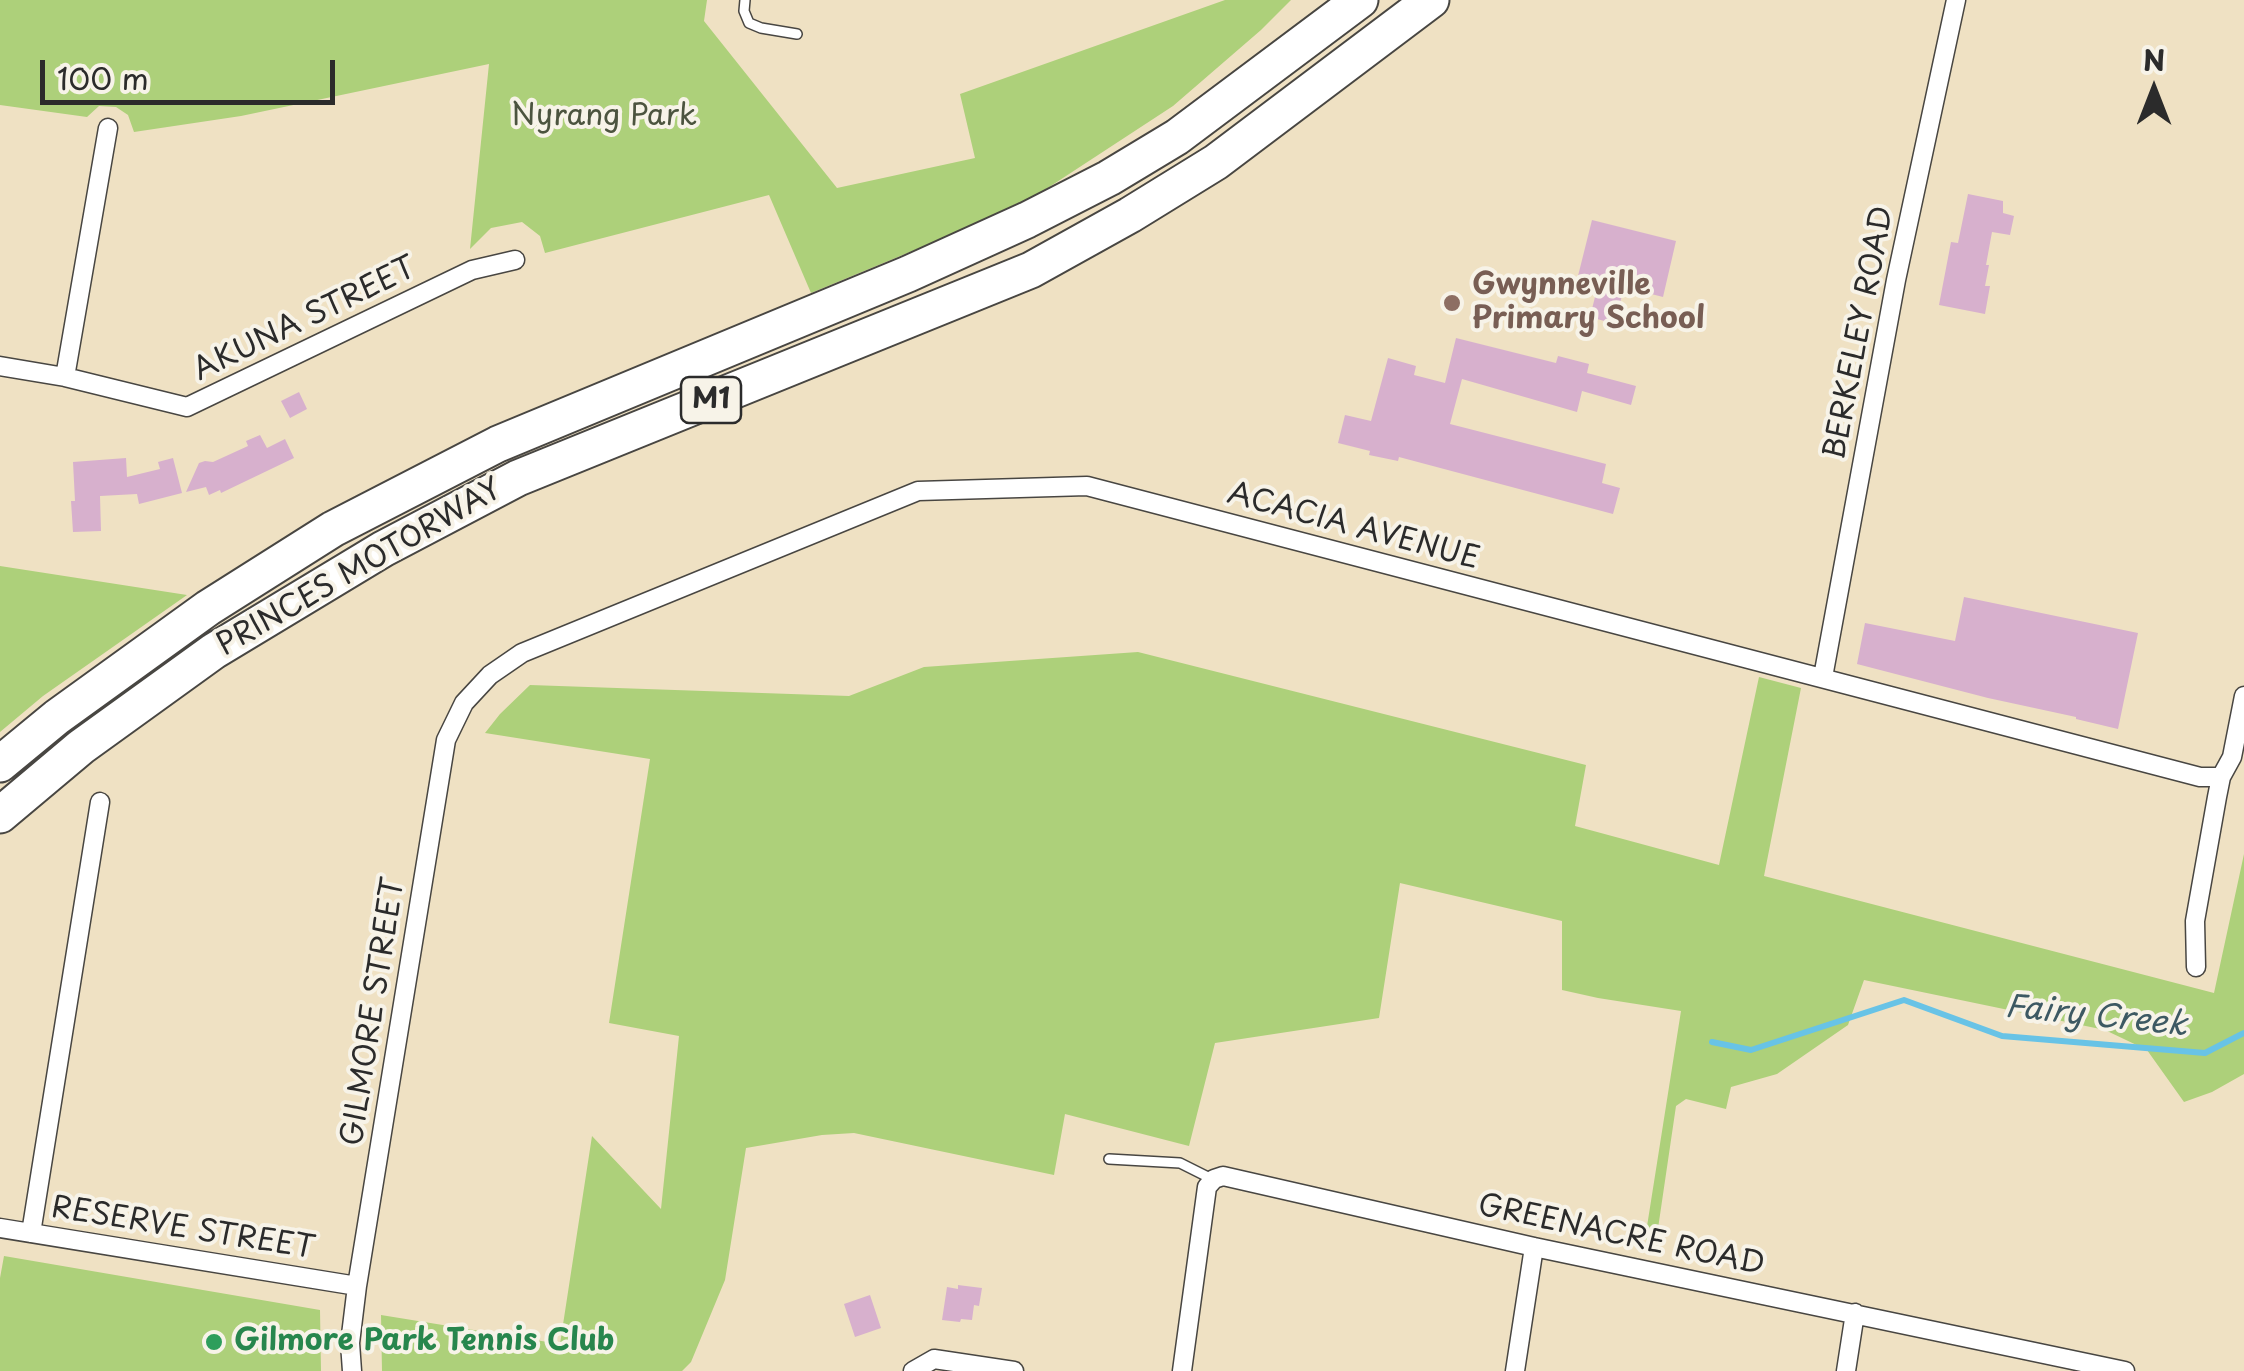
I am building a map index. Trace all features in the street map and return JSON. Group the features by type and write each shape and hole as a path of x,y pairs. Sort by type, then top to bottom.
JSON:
{"highway":[{"name":"PRINCES MOTORWAY","path":"0,764 58,716 208,608 333,529 498,444 908,274 1027,220 1177,137 1360,0"},
{"name":"PRINCES MOTORWAY","path":"0,815 80,747 214,651 383,549 518,478 1031,270 1216,162 1430,0"}],"street":[{"name":"BERKELEY ROAD","path":"1823,677 1896,280 1956,0"},
{"path":"65,378 108,128"},
{"name":"AKUNA STREET","path":"0,366 187,407 472,270 515,260"},
{"name":"ACACIA AVENUE","path":"490,674 522,652 918,491 1087,486 2200,776 2221,776"},
{"name":"GILMORE STREET","path":"352,1371 350,1343 357,1286 446,740 464,703 490,674"},
{"path":"2196,967 2196,921 2221,776 2232,758 2244,696"},
{"path":"31,1232 100,802"},
{"name":"GREENACRE ROAD","path":"1214,1179 1223,1176 1534,1247 2125,1371"},
{"path":"1182,1371 1208,1187 1214,1179"},
{"name":"RESERVE STREET","path":"0,1228 357,1286"},
{"path":"1515,1371 1534,1247"},
{"path":"1846,1371 1855,1312"},
{"path":"913,1371 934,1359 1014,1371"}],"lane":[{"path":"745,0 749,23 797,34"},
{"name":"GREENACRE ROAD","path":"1108,1160 1180,1164 1214,1179"}],"green space":[{"name":"Nyrang Park","path":"0,0 707,0 704,21 837,188 975,158 960,94 1225,0 1291,0 1173,106 1040,193 811,293 769,195 545,253 540,236 522,222 491,228 470,249 489,64 241,116 134,132 128,115 116,107 99,106 87,117 0,105"},
{"path":"0,566 187,595 43,696 0,732"},
{"path":"1138,652 1586,765 1575,826 1719,865 1759,677 1801,688 1764,876 2214,993 2244,854 2244,1074 2184,1102 2147,1050 2105,1030 1864,980 1848,1025 1777,1074 1731,1087 1726,1109 1686,1099 1676,1106 1656,1242 1645,1239 1681,1011 1562,990 1562,921 1400,883 1379,1018 1215,1043 1189,1146 1065,1114 1054,1175 854,1133 746,1148 725,1280 691,1362 682,1371 382,1371 381,1315 560,1344 592,1136 661,1209 679,1036 609,1023 650,759 485,733 530,685 849,696 924,667"},
{"path":"4,1256 320,1310 321,1371 0,1371 0,1278"}],"building":[{"path":"1968,194 2003,201 2003,213 2014,216 2010,235 1992,232 1986,265 1985,286 1990,286 1985,314 1939,305 1951,242 1958,243"},
{"path":"1592,220 1676,241 1663,297 1624,287 1615,324 1590,317 1599,281 1578,276"},
{"path":"1456,338 1556,363 1558,356 1589,364 1587,373 1636,386 1631,405 1582,391 1577,412 1462,379 1450,424 1606,464 1602,483 1620,488 1613,514 1399,457 1398,461 1369,455 1370,451 1338,443 1345,415 1371,421 1388,358 1416,366 1414,375 1445,383"},
{"path":"299,392 307,409 290,418 281,401"},
{"path":"260,435 267,448 285,439 294,458 221,493 220,490 209,495 206,487 186,492 199,463 213,462 248,446 246,441"},
{"path":"126,458 127,477 160,469 158,462 173,458 182,493 139,504 137,494 100,496 101,531 73,532 73,462"},
{"path":"1964,597 2138,633 2118,729 1857,664 1865,623 1955,641"},
{"path":"958,1285 982,1288 979,1306 974,1305 972,1320 942,1320 947,1287 958,1289"},
{"path":"870,1295 881,1328 855,1337 844,1304"}],"waterway":[{"name":"Fairy Creek","path":"1712,1042 1751,1050 1904,1000 2002,1036 2205,1053 2244,1033"}],"place":[{"name":"Gwynneville Primary School","path":"1452,303"},
{"name":"Gilmore Park Tennis Club","path":"214,1342"}]}
